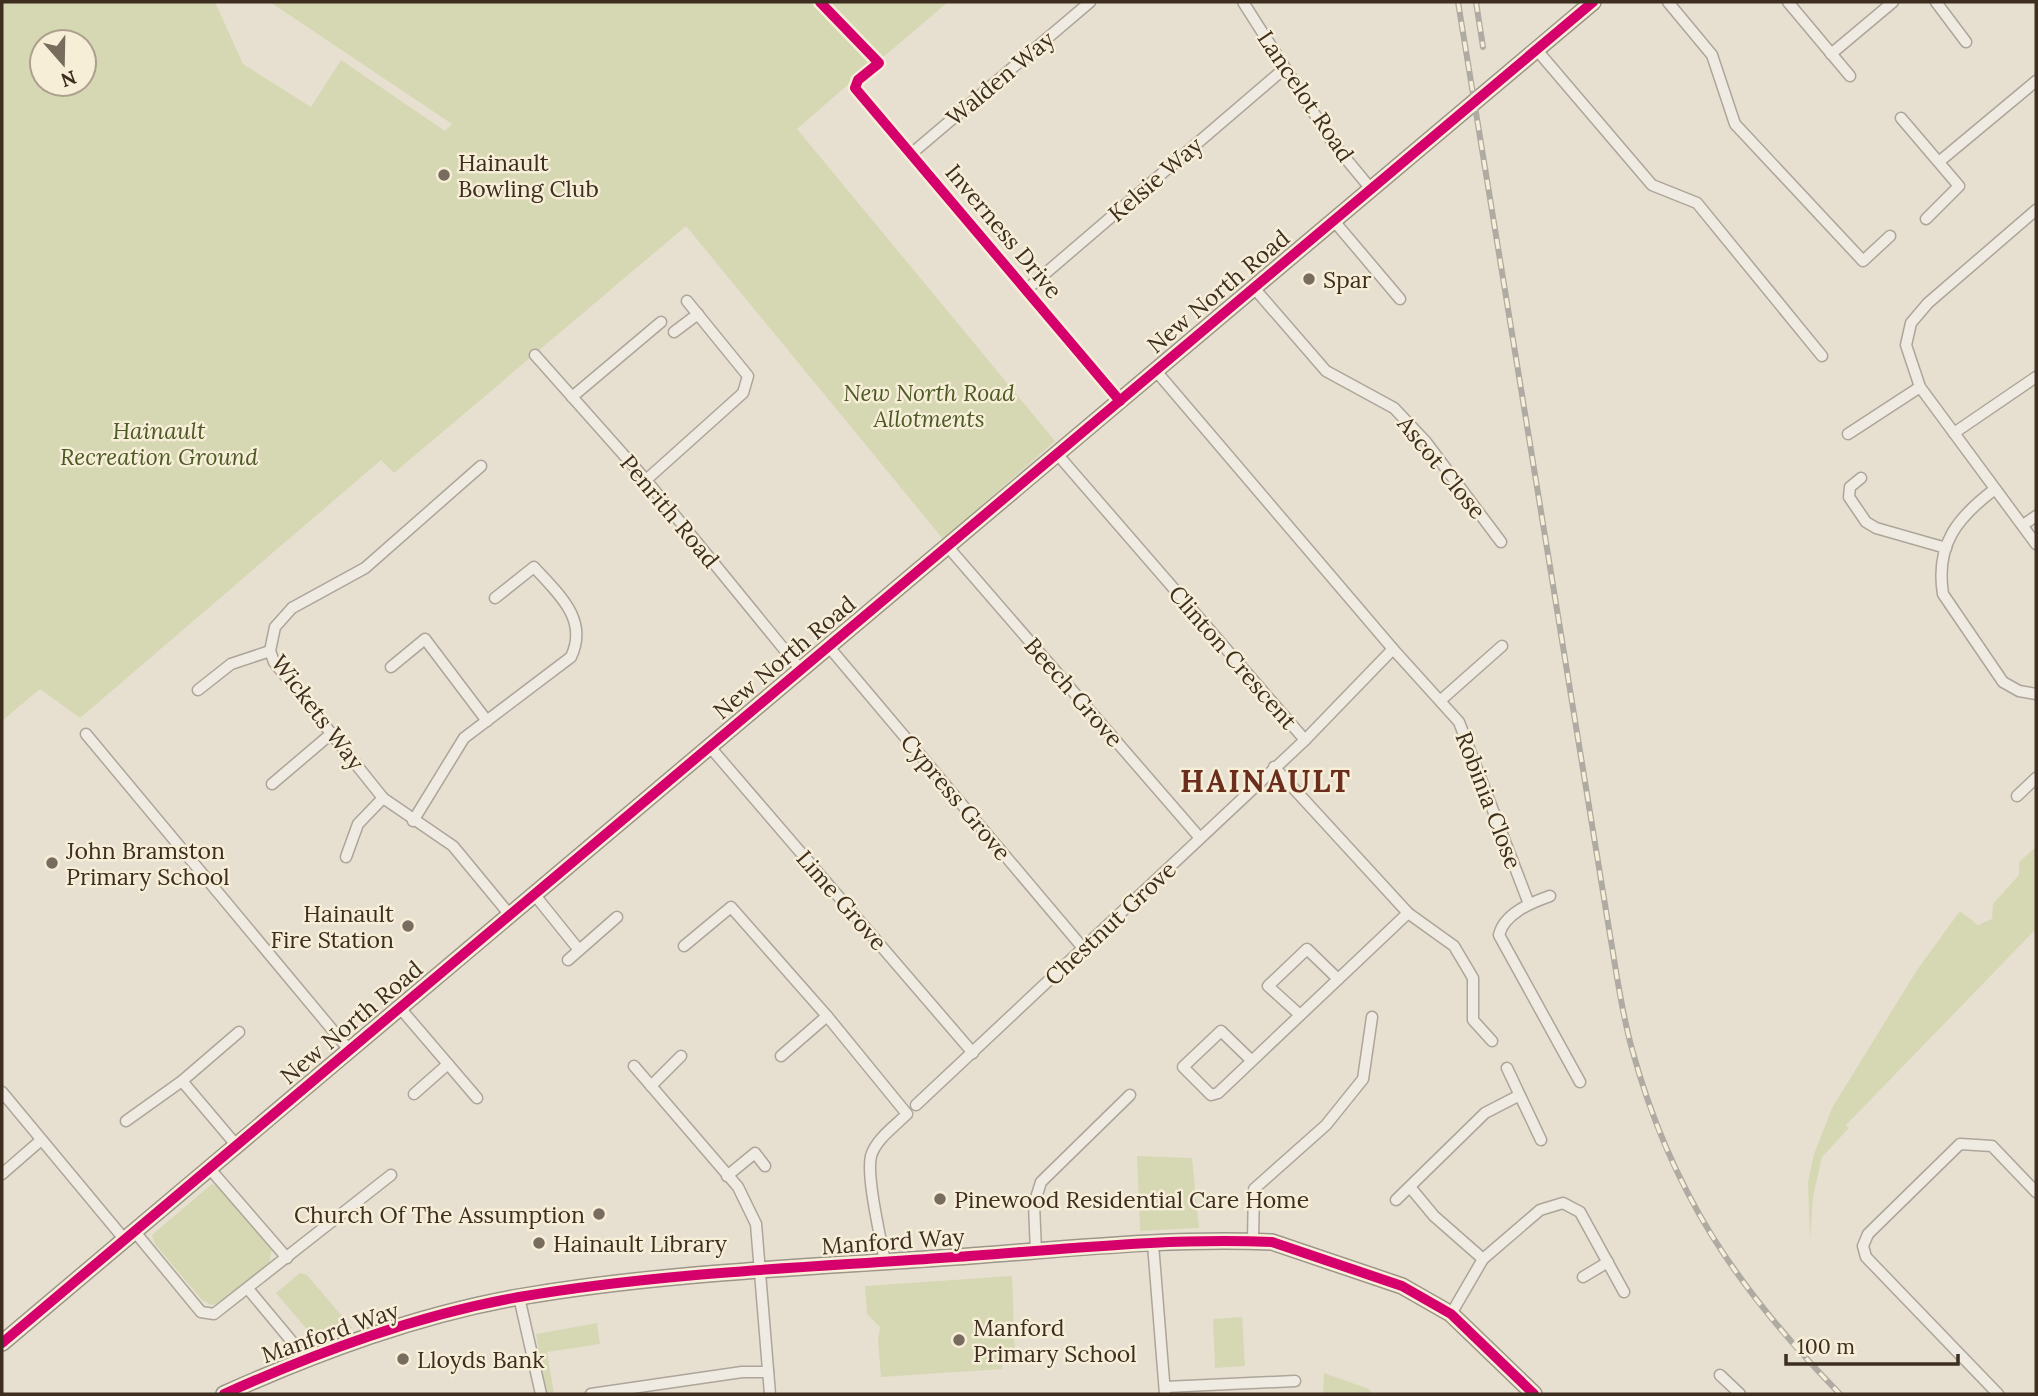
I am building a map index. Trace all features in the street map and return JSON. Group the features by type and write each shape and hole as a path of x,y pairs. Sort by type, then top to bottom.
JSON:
{"street":[{"name":"Walden Way","path":"911,154 1090,2"},
{"name":"Lancelot Road","path":"1243,2 1333,143 1371,189"},
{"name":"New North Road","path":"2,1343 1593,2"},
{"path":"1668,2 1712,55 1735,124 1863,261 1890,236"},
{"path":"1788,2 1850,76"},
{"path":"1831,54 1893,2"},
{"path":"1936,2 1966,42"},
{"path":"1536,49 1652,185 1697,203 1822,356"},
{"name":"Kelsie Way","path":"1026,290 1285,68"},
{"path":"1940,161 2036,81"},
{"name":"Inverness Drive","path":"855,88 971,221 1120,401"},
{"path":"1901,118 1959,186 1926,219"},
{"path":"2036,210 1928,303 1911,323 1906,345 1908,358 1920,387 2036,544"},
{"path":"1334,221 1400,299"},
{"name":"Ascot Close","path":"1254,288 1326,371 1394,408 1426,442 1502,542"},
{"path":"646,480 743,393 748,376 687,301"},
{"path":"674,332 698,314"},
{"path":"572,397 661,322"},
{"name":"Penrith Road","path":"535,355 646,480 801,670"},
{"path":"1156,371 1393,649"},
{"path":"1954,433 2036,377"},
{"path":"1848,434 1920,387"},
{"name":"Clinton Crescent","path":"1058,455 1304,740 1393,649"},
{"name":"Wickets Way","path":"481,466 365,568 292,608 275,627 270,651 274,662 383,798 453,846 510,915"},
{"path":"1861,478 1850,487 1849,497 1866,522 1876,528 1945,548"},
{"path":"1995,489 1957,521 1945,548 1940,576 1943,594 2003,682 2019,691 2036,694"},
{"path":"2023,525 2036,516"},
{"name":"Beech Grove","path":"948,547 1200,838"},
{"path":"413,821 464,738 571,657 576,645 577,624 534,566 495,598"},
{"path":"391,667 425,639 487,721"},
{"path":"1441,700 1502,646"},
{"name":"Cypress Grove","path":"829,647 1083,948"},
{"name":"Robinia Close","path":"1393,649 1459,722 1528,904"},
{"path":"198,690 231,664 270,651"},
{"path":"272,784 332,733"},
{"path":"86,734 350,1051"},
{"name":"Chestnut Grove","path":"916,1105 1304,740"},
{"name":"Lime Grove","path":"710,747 973,1053"},
{"path":"1274,767 1408,913 1454,946 1473,978 1473,1020 1492,1041"},
{"path":"2017,796 2036,778"},
{"path":"346,857 358,824 383,798"},
{"path":"534,894 579,950"},
{"path":"1550,896 1528,904 1501,925 1499,935 1580,1082"},
{"path":"684,946 731,907 827,1016 907,1114 884,1136 872,1156 871,1175 885,1262"},
{"path":"1252,1060 1221,1031 1183,1067 1211,1096 1252,1060 1408,913"},
{"path":"568,960 617,917"},
{"path":"1300,1015 1268,985 1307,948 1338,979"},
{"path":"400,1008 477,1098"},
{"path":"780,1056 827,1016"},
{"path":"1253,1241 1254,1189 1326,1125 1363,1079 1372,1017"},
{"path":"126,1121 182,1082 239,1032"},
{"path":"651,1086 681,1056"},
{"path":"414,1094 448,1065"},
{"path":"634,1066 738,1187 756,1224 770,1394"},
{"path":"1507,1068 1518,1097 1541,1140"},
{"path":"182,1082 237,1146"},
{"path":"2,1092 40,1141 206,1314 222,1311 391,1175"},
{"path":"1036,1252 1034,1204 1041,1182 1130,1095"},
{"path":"1396,1200 1485,1113 1518,1097"},
{"path":"2,1174 40,1141"},
{"path":"1998,1394 1866,1257 1863,1246 1868,1234 1960,1144 1992,1146 2036,1192"},
{"path":"727,1176 755,1153 765,1166"},
{"path":"210,1168 287,1258"},
{"path":"1410,1187 1434,1216 1483,1259"},
{"path":"1451,1314 1483,1259 1540,1210 1563,1203 1580,1212 1624,1292"},
{"name":"Manford Way","path":"224,1394 301,1361 379,1334 519,1297 669,1276 1153,1244 1253,1241 1272,1242 1402,1286 1451,1314 1534,1394"},
{"path":"1153,1244 1165,1390 1295,1381"},
{"path":"1583,1278 1608,1262"},
{"path":"248,1290 294,1344 301,1361"},
{"path":"519,1297 541,1394"},
{"path":"591,1394 742,1372 768,1372"},
{"path":"1720,1374 1740,1394"},
{"path":"1280,1381 1281,1394"}],"green space":[{"path":"2,2 215,2 243,64 311,107 341,60 445,131 452,124 270,2 816,2 874,62 797,129 1055,441 943,539 686,226 394,473 381,460 80,718 40,689 2,721"},
{"path":"826,2 948,2 881,59"},
{"path":"2036,847 2036,929 1846,1125 1849,1128 1822,1157 1813,1197 1810,1240 1808,1182 1814,1154 1832,1108 1917,970 1960,911 1978,925 1992,919 1993,904 2019,875 2019,862"},
{"path":"1137,1156 1192,1158 1199,1228 1140,1231"},
{"path":"212,1184 222,1188 272,1249 269,1263 221,1302 212,1305 202,1300 155,1244 152,1235"},
{"path":"300,1273 307,1275 352,1328 316,1340 276,1293"},
{"path":"1012,1276 1015,1357 1003,1360 1002,1369 881,1377 878,1341 880,1327 867,1314 865,1286"},
{"path":"1242,1317 1245,1366 1215,1368 1213,1319"},
{"path":"597,1323 600,1344 547,1352 554,1394 545,1391 536,1334"},
{"path":"1324,1373 1369,1389 1372,1394 1323,1394"}],"railway":[{"path":"1458,2 1616,974 1632,1049 1666,1148 1712,1236 1770,1316 1840,1394"},
{"path":"1476,2 1483,47"}],"cycle path":[{"path":"820,2 879,63 858,80 855,88 1120,401"},
{"path":"2,1343 1593,2"},
{"path":"224,1394 368,1336 443,1314 519,1297 624,1282 781,1268 1189,1241 1272,1242 1402,1286 1451,1314 1534,1394"}],"place":[{"name":"Hainault Bowling Club","path":"444,175"},
{"name":"Spar","path":"1309,279"},
{"name":"John Bramston Primary School","path":"52,863"},
{"name":"Hainault Fire Station","path":"408,926"},
{"name":"Pinewood Residential Care Home","path":"940,1199"},
{"name":"Church Of The Assumption","path":"599,1214"},
{"name":"Hainault Library","path":"539,1243"},
{"name":"Manford Primary School","path":"959,1340"},
{"name":"Lloyds Bank","path":"403,1359"}],"district":[{"name":"HAINAULT","path":"1266,781"}],"park label":[{"name":"New North Road Allotments","path":"929,405"},
{"name":"Hainault Recreation Ground","path":"159,443"}]}
